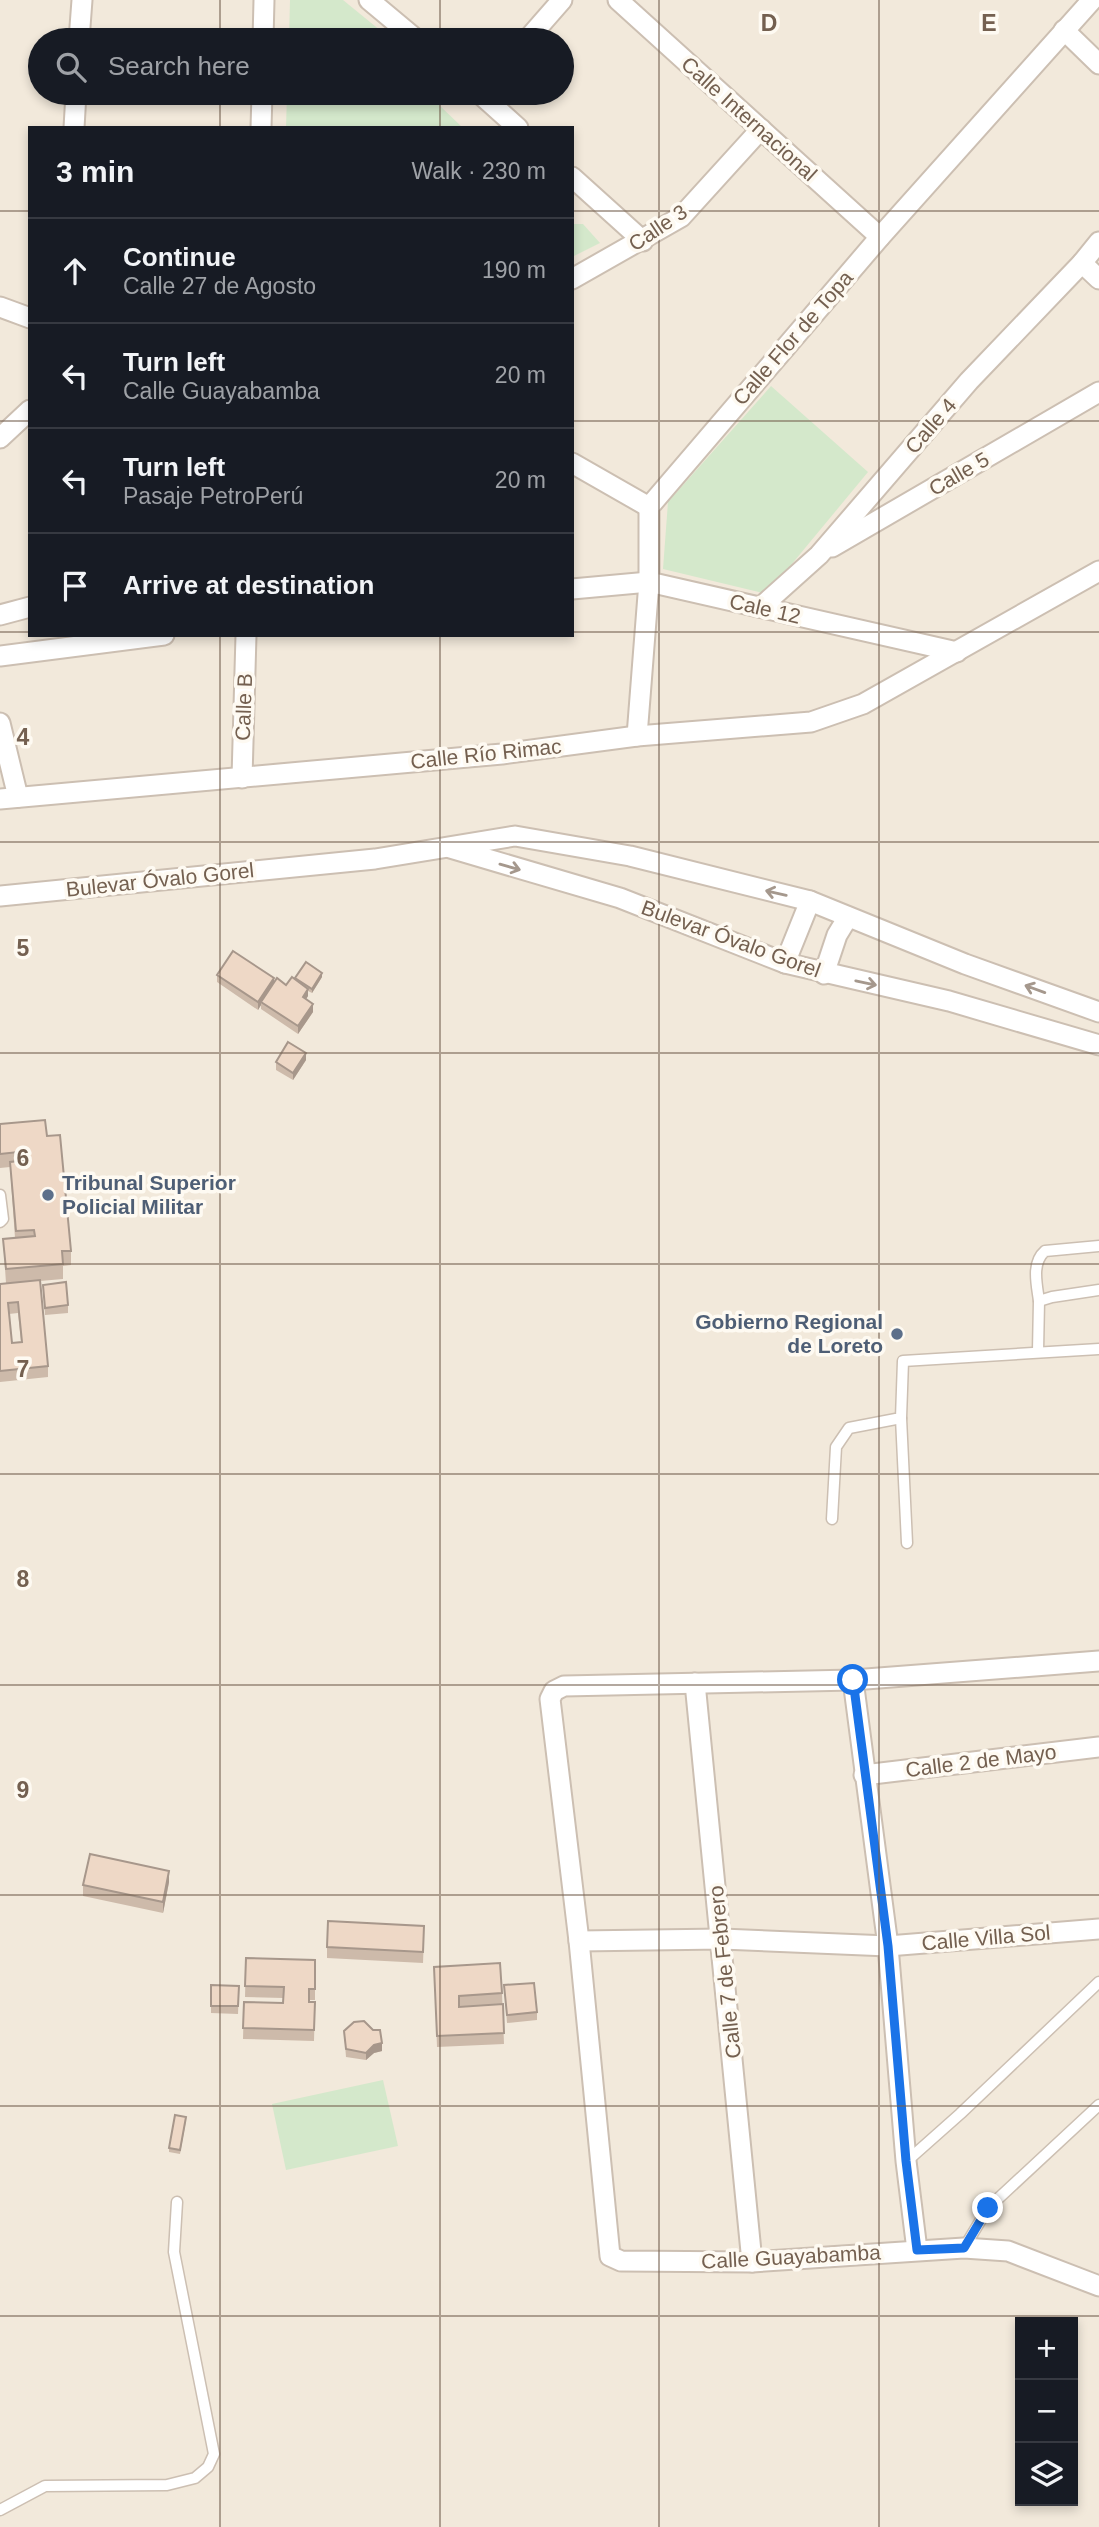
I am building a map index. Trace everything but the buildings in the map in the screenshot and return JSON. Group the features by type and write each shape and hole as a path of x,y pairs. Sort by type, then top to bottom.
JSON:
{"street":[{"path":"80,28 82,0"},
{"path":"263,28 264,0"},
{"path":"369,0 403,28"},
{"path":"538,28 562,0"},
{"name":"Calle Internacional","path":"618,0 880,237"},
{"name":"Calle Flor de Topa","path":"649,507 880,237 1091,0"},
{"path":"1064,30 1099,64"},
{"path":"74,126 75,105"},
{"path":"261,126 262,105"},
{"path":"493,105 516,126"},
{"name":"Calle 3","path":"574,278 681,218 761,129"},
{"path":"574,179 643,241"},
{"name":"Calle 4","path":"761,607 819,555 969,381 1099,242"},
{"path":"1082,263 1099,279"},
{"path":"0,307 28,317"},
{"name":"Calle 5","path":"819,555 1099,392"},
{"path":"0,438 28,412"},
{"path":"574,464 649,507 649,582 637,736"},
{"name":"Calle Río Rimac","path":"9,798 502,754 637,736 811,722 863,704 1099,571"},
{"name":"Cale 12","path":"574,589 649,582 957,652"},
{"path":"0,615 28,608"},
{"path":"0,656 148,637"},
{"name":"Calle B","path":"242,778 246,637"},
{"path":"0,723 9,798"},
{"name":"Bulevar Óvalo Gorel","path":"0,895 374,859 515,836 630,856 810,901 965,964 1099,1012"},
{"name":"Bulevar Óvalo Gorel","path":"445,846 620,898 785,963 949,1001 1099,1045"},
{"path":"785,963 810,901"},
{"path":"824,974 837,935 848,917"},
{"path":"579,1941 550,1699 554,1691 564,1686 853,1680 1099,1661"},
{"path":"853,1680 888,1946 906,2161 917,2250"},
{"name":"Calle 7 de Febrero","path":"695,1683 752,2262"},
{"name":"Calle 2 de Mayo","path":"864,1775 1099,1747"},
{"name":"Calle Villa Sol","path":"579,1941 722,1940 888,1946 1099,1929"},
{"name":"Calle Guayabamba","path":"579,1941 610,2256 621,2262 752,2262 964,2248 1008,2251 1098,2282"}],"lane":[{"path":"0,1195 3,1219 0,1222"},
{"path":"1038,1351 1039,1301 1036,1268 1039,1256 1045,1251 1099,1246"},
{"path":"1039,1301 1099,1290"},
{"path":"907,1543 901,1418 903,1361 1099,1349"},
{"path":"832,1519 836,1447 849,1427 901,1418"},
{"path":"906,2161 960,2114 1099,1982"},
{"path":"964,2248 988,2208 1099,2105"},
{"path":"0,2510 46,2486 167,2485 195,2477 208,2467 214,2454 174,2252 177,2202"}],"shaded area":[{"path":"0,0 1099,0 1099,2527 0,2527"}],"green space":[{"path":"290,0 343,0 377,28 289,28"},
{"path":"287,105 439,105 461,126 286,126"},
{"path":"574,224 583,224 600,243 574,256"},
{"path":"771,386 868,472 767,594 663,569 668,502"},
{"path":"383,2080 398,2146 286,2170 272,2104"}],"place":[{"name":"Tribunal Superior Policial Militar","path":"48,1195"},
{"name":"Gobierno Regional de Loreto","path":"897,1334"}],"route":[{"path":"853,1680 888,1946 906,2161 917,2250 964,2248 988,2208"}]}
